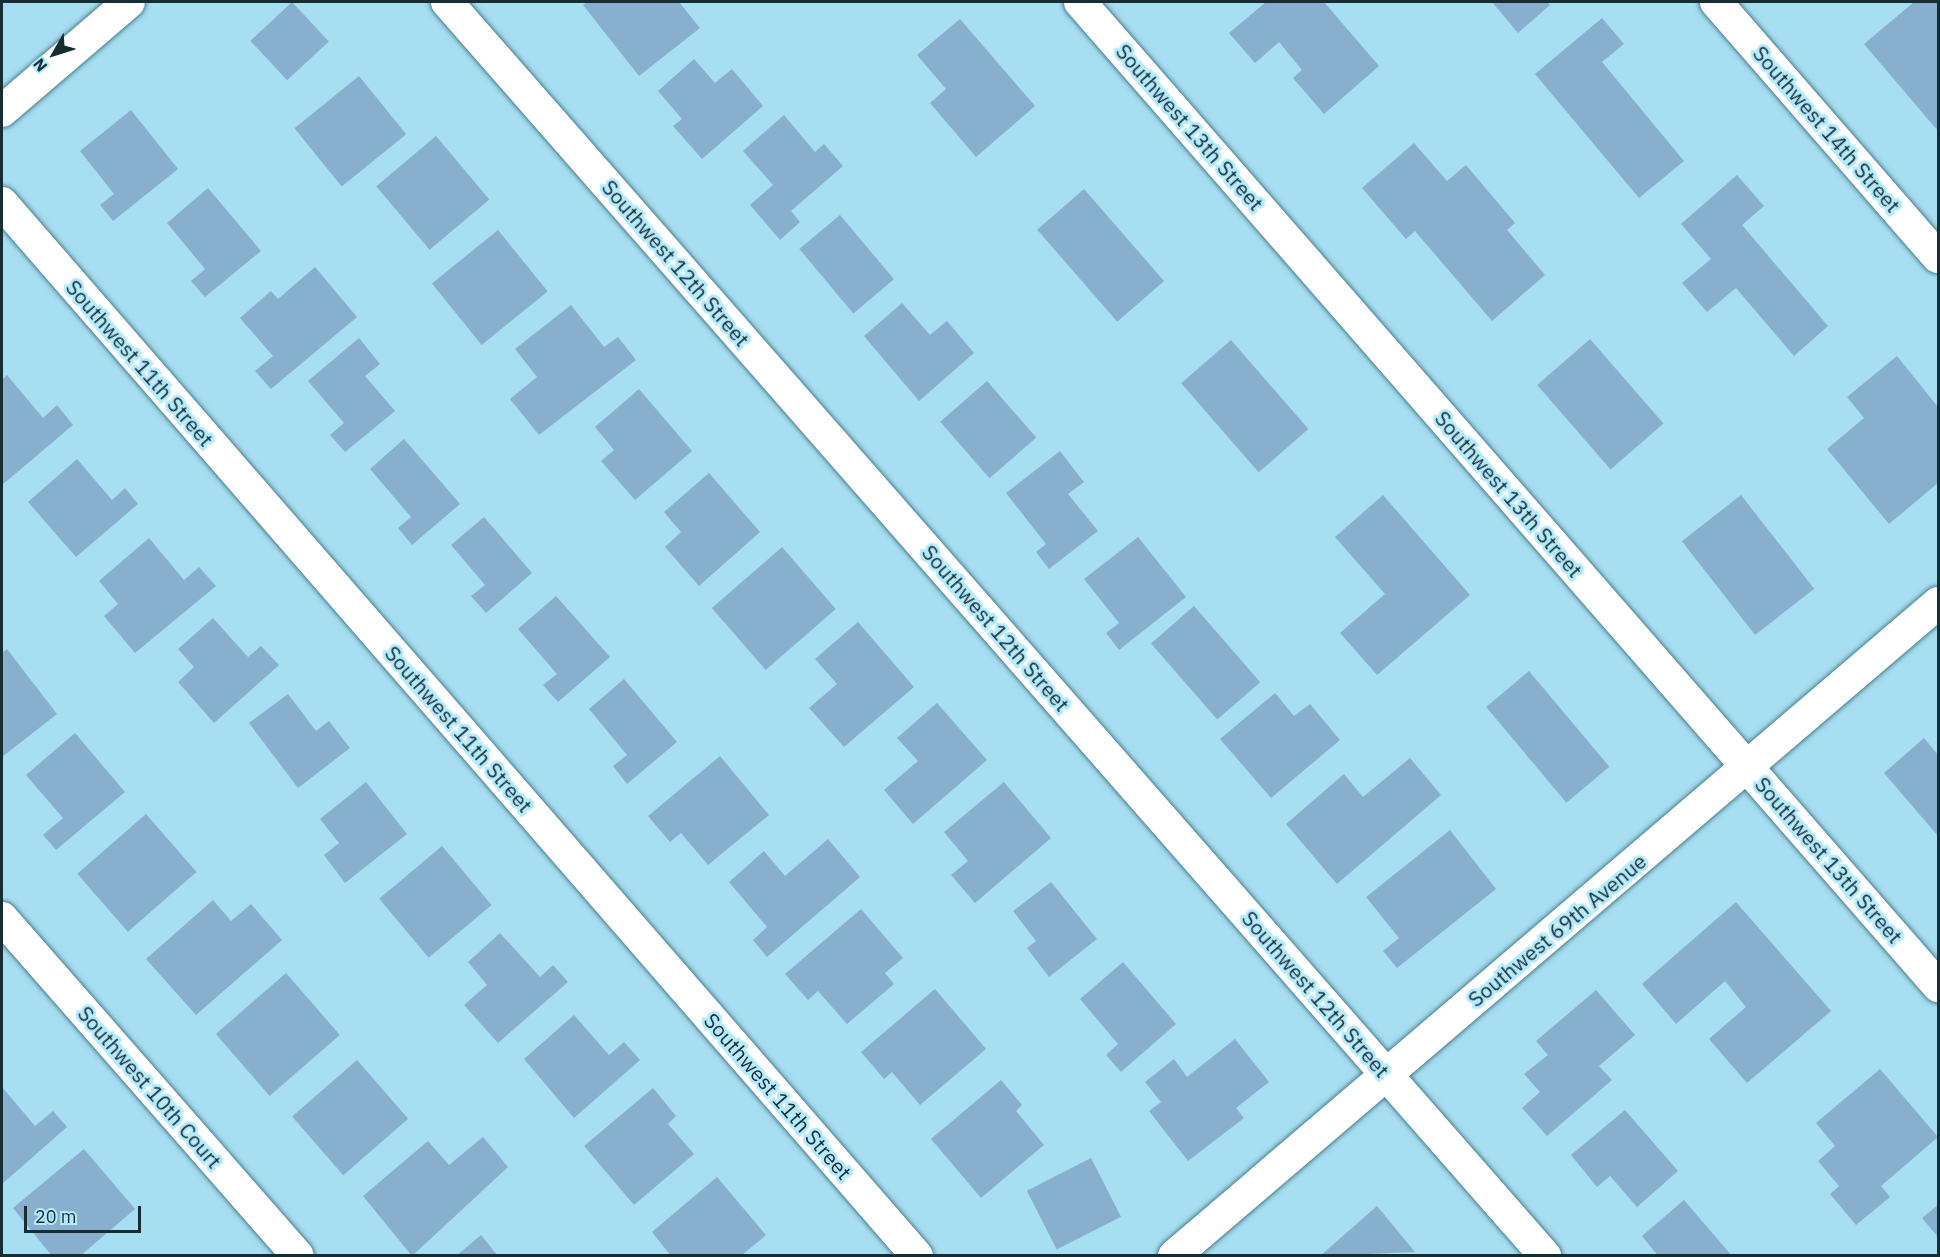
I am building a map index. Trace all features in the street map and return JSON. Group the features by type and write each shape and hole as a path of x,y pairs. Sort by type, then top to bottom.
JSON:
{"street":[{"path":"2,111 129,2"},
{"name":"Southwest 12th Street","path":"447,2 1545,1256"},
{"name":"Southwest 13th Street","path":"1080,2 1938,986"},
{"name":"Southwest 14th Street","path":"1716,2 1938,257"},
{"name":"Southwest 11th Street","path":"2,203 917,1256"},
{"name":"Southwest 69th Avenue","path":"1174,1256 1938,603"},
{"name":"Southwest 10th Court","path":"2,918 298,1256"}],"building":[{"path":"292,2 329,41 287,80 250,41"},
{"path":"587,2 679,2 700,28 639,76 583,5"},
{"path":"1266,2 1324,2 1379,66 1324,114 1293,78 1302,70 1279,42 1255,63 1229,33"},
{"path":"1492,2 1547,2 1550,5 1518,33"},
{"path":"1914,2 1938,3 1938,131 1864,44"},
{"path":"1602,18 1624,44 1602,62 1684,161 1639,198 1535,74"},
{"path":"960,19 1035,106 976,157 930,103 946,89 917,55"},
{"path":"694,59 715,83 732,69 763,106 702,159 673,126 682,119 658,91"},
{"path":"359,76 406,134 342,187 294,128"},
{"path":"131,110 178,169 113,221 100,205 114,194 80,151"},
{"path":"784,115 815,152 824,144 843,166 791,211 800,222 780,240 750,205 773,185 743,151"},
{"path":"436,136 489,200 430,250 376,186"},
{"path":"1414,143 1447,181 1466,165 1515,223 1507,230 1545,275 1492,321 1415,231 1406,239 1362,188"},
{"path":"1737,175 1764,206 1742,225 1828,326 1794,356 1736,288 1707,312 1682,283 1711,259 1681,224"},
{"path":"208,188 261,251 205,297 191,281 205,269 167,223"},
{"path":"1084,189 1164,281 1117,322 1037,230"},
{"path":"840,215 894,279 853,313 799,249"},
{"path":"498,230 548,291 482,345 432,283"},
{"path":"315,267 357,317 271,389 255,371 273,356 240,318 271,291 278,299"},
{"path":"902,303 930,335 947,321 974,353 919,401 864,336"},
{"path":"571,305 604,347 618,337 636,360 539,435 510,399 537,377 515,349"},
{"path":"359,338 380,364 365,376 395,411 345,452 330,435 344,423 308,381"},
{"path":"1590,339 1663,424 1611,469 1537,385"},
{"path":"1231,340 1308,429 1259,472 1181,383"},
{"path":"1897,356 1938,407 1938,483 1889,524 1827,449 1864,418 1847,397"},
{"path":"7,375 43,418 57,405 73,425 2,485 2,380"},
{"path":"987,381 1036,438 989,478 940,422"},
{"path":"639,389 692,451 635,500 601,461 614,450 595,427"},
{"path":"404,439 460,504 412,545 398,528 411,517 370,469"},
{"path":"1060,451 1084,482 1068,494 1098,531 1049,569 1036,552 1046,544 1006,493"},
{"path":"77,459 112,500 125,488 138,504 76,557 28,502"},
{"path":"709,473 760,532 699,586 665,547 681,532 664,512"},
{"path":"1383,495 1470,595 1377,675 1340,633 1385,594 1335,537"},
{"path":"1741,495 1814,589 1755,635 1682,541"},
{"path":"484,517 532,573 486,613 471,596 485,585 451,545"},
{"path":"1138,537 1186,597 1119,650 1106,633 1119,623 1084,579"},
{"path":"149,538 184,580 199,567 216,586 135,653 104,616 118,604 99,581"},
{"path":"782,547 836,609 766,670 712,608"},
{"path":"556,596 610,657 558,702 543,685 557,674 518,629"},
{"path":"1194,606 1260,682 1217,720 1151,643"},
{"path":"213,618 248,657 261,646 279,665 214,723 178,682 194,667 178,649"},
{"path":"858,622 914,687 844,747 809,708 837,684 815,659"},
{"path":"7,649 57,714 2,757 2,653"},
{"path":"1529,671 1609,767 1566,803 1486,707"},
{"path":"624,679 677,742 627,784 613,766 627,755 589,709"},
{"path":"1275,693 1294,716 1310,704 1340,740 1271,798 1220,739"},
{"path":"288,694 316,731 329,721 350,748 298,788 249,723"},
{"path":"937,703 987,760 913,824 884,790 918,761 897,738"},
{"path":"75,733 125,792 56,850 43,835 63,818 26,775"},
{"path":"1924,738 1938,755 1938,836 1884,773"},
{"path":"720,756 769,815 708,865 681,833 670,842 648,816"},
{"path":"1410,758 1441,795 1337,884 1286,824 1344,774 1363,797"},
{"path":"366,782 407,834 345,883 324,855 339,843 320,819"},
{"path":"1004,782 1051,838 975,903 951,875 968,861 944,832"},
{"path":"146,814 197,872 128,932 77,874"},
{"path":"1450,830 1496,889 1397,968 1383,951 1399,938 1366,897"},
{"path":"828,839 860,877 767,957 753,940 767,927 729,882 764,851 785,876"},
{"path":"442,846 491,905 429,958 379,899"},
{"path":"1051,882 1097,939 1049,977 1027,948 1036,941 1013,911"},
{"path":"213,900 231,921 251,904 282,940 196,1015 146,959"},
{"path":"1736,902 1831,1011 1747,1083 1709,1039 1746,1007 1725,981 1676,1024 1642,984"},
{"path":"861,909 903,958 885,973 894,984 847,1024 818,991 808,1000 785,974"},
{"path":"500,933 540,977 553,965 568,982 498,1043 464,1005 487,985 468,962"},
{"path":"1123,962 1176,1024 1121,1072 1106,1055 1118,1044 1080,999"},
{"path":"286,973 340,1035 270,1096 216,1034"},
{"path":"935,989 986,1049 920,1105 892,1072 884,1079 861,1052"},
{"path":"1596,990 1635,1035 1599,1066 1612,1080 1547,1136 1522,1108 1540,1092 1524,1074 1548,1055 1536,1041"},
{"path":"574,1015 609,1055 624,1042 640,1060 574,1118 524,1059"},
{"path":"1235,1039 1269,1082 1236,1108 1244,1118 1188,1161 1149,1111 1161,1102 1145,1082 1174,1059 1187,1077"},
{"path":"357,1060 408,1119 343,1175 292,1116"},
{"path":"1880,1069 1938,1137 1881,1186 1890,1197 1856,1225 1830,1194 1839,1186 1818,1161 1835,1146 1816,1123"},
{"path":"1001,1080 1022,1105 1016,1111 1044,1145 981,1198 931,1139"},
{"path":"2,1087 35,1126 53,1111 67,1127 2,1184"},
{"path":"653,1088 676,1116 668,1124 694,1154 634,1205 584,1146"},
{"path":"1625,1110 1678,1171 1637,1207 1610,1176 1597,1187 1571,1155"},
{"path":"483,1137 508,1167 412,1256 363,1196 428,1141 449,1165"},
{"path":"84,1149 135,1209 80,1256 52,1256 13,1208"},
{"path":"1091,1158 1121,1217 1057,1249 1027,1191"},
{"path":"717,1177 766,1235 741,1256 671,1256 652,1232"},
{"path":"1684,1200 1732,1256 1658,1256 1642,1236"},
{"path":"1938,1205 1938,1237 1922,1218"},
{"path":"1377,1206 1415,1252 1320,1256"},
{"path":"481,1235 498,1256 456,1256"}]}
